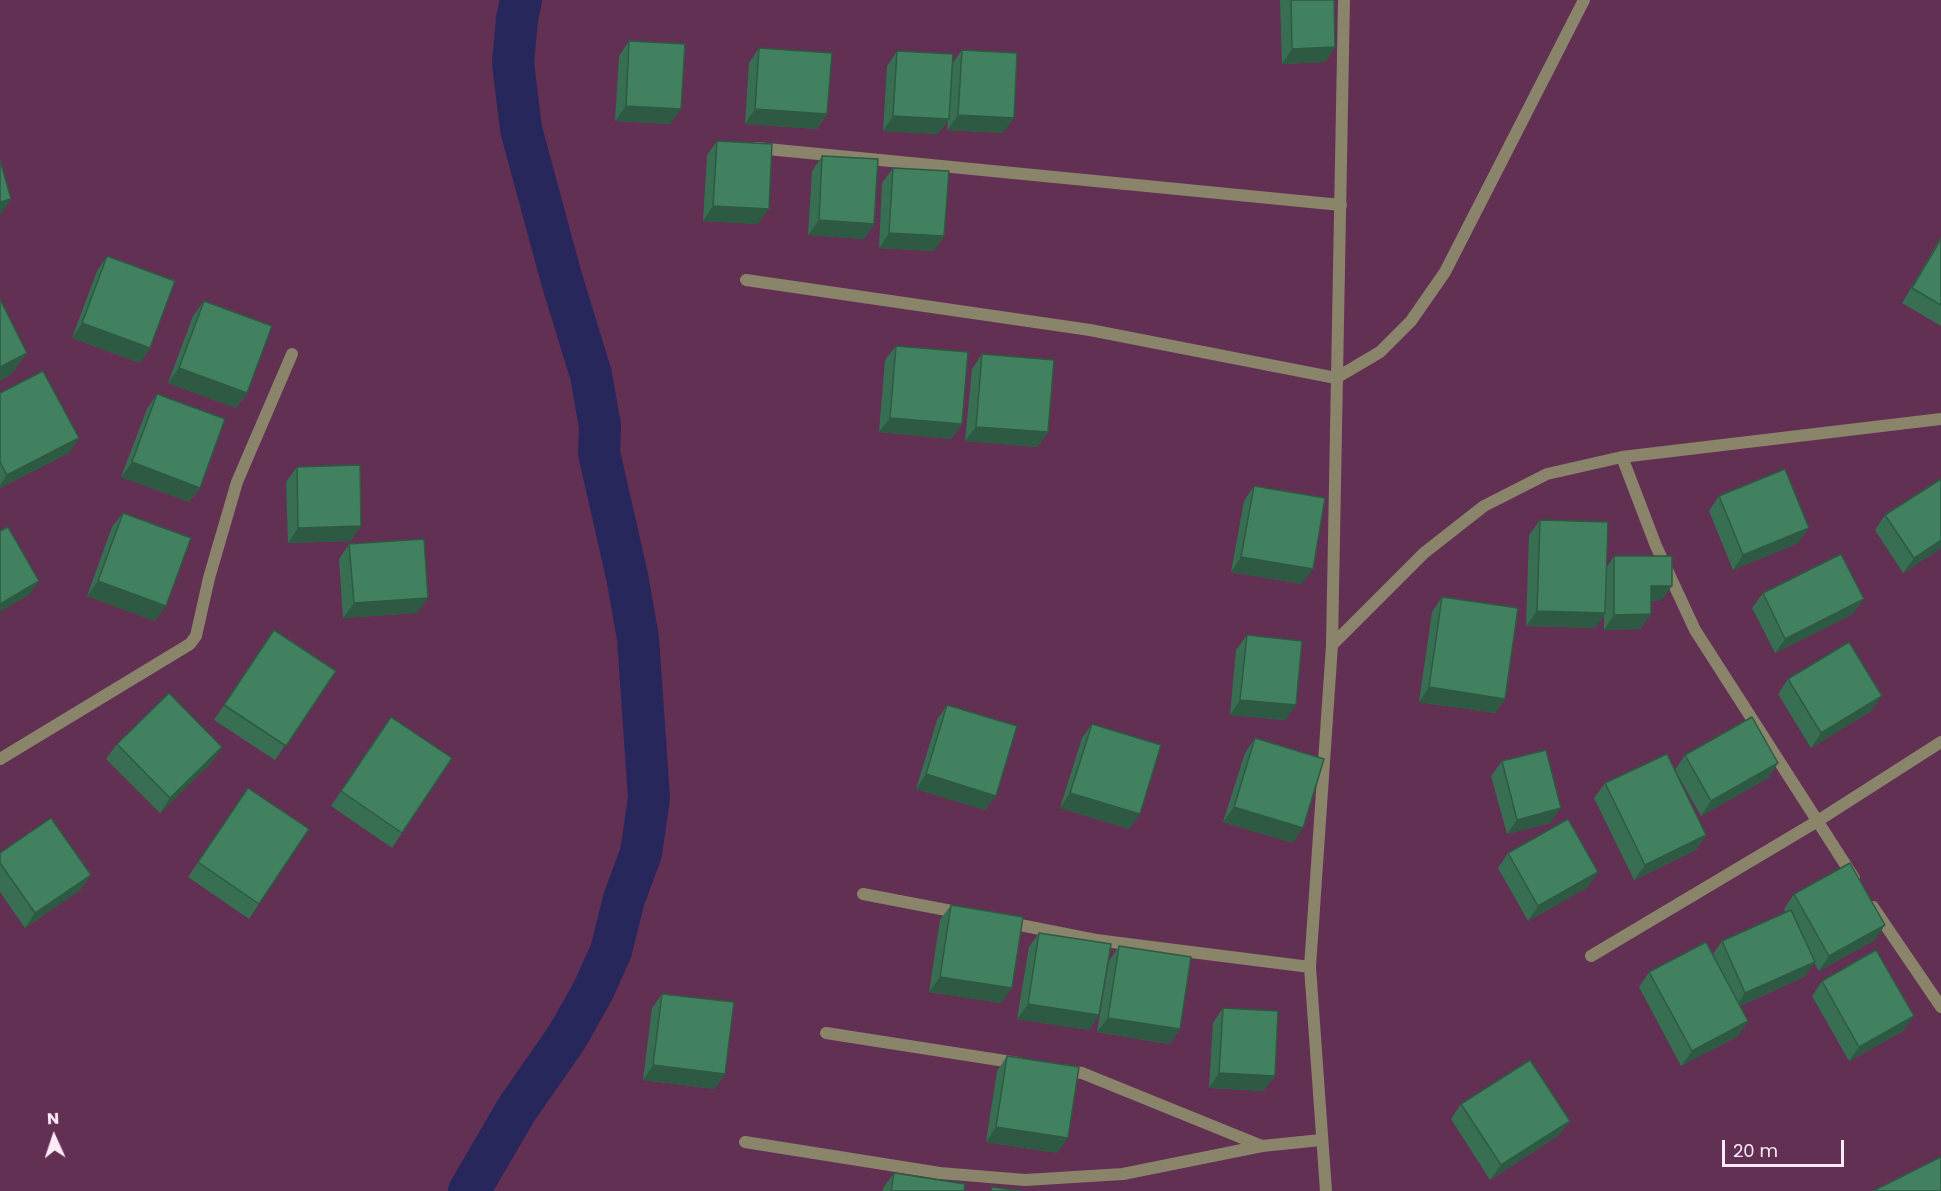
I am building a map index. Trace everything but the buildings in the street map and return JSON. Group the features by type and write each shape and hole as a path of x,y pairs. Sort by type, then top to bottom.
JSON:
{"street":[{"path":"1326,1191 1310,966 1332,645 1335,378 1341,205 1344,0"},
{"path":"746,280 1090,330 1335,378 1380,352 1411,321 1445,272 1584,0"},
{"path":"756,147 1341,205"},
{"path":"0,759 190,644 196,636 209,578 237,482 292,354"},
{"path":"1332,645 1424,553 1484,506 1547,474 1623,457 1941,418"},
{"path":"1623,457 1656,546 1695,630 1816,822 1941,1007"},
{"path":"1591,956 1816,822 1941,742"},
{"path":"863,894 1096,940 1310,966"},
{"path":"826,1033 1083,1073 1262,1146"},
{"path":"745,1142 940,1173 1025,1180 1124,1174 1262,1146 1321,1140"}],"waterway":[{"path":"469,1191 517,1109 567,1037 593,991 611,951 624,899 641,853 649,798 638,638 627,576 599,453 600,426 591,375 561,277 521,129 513,63 521,0"}]}
